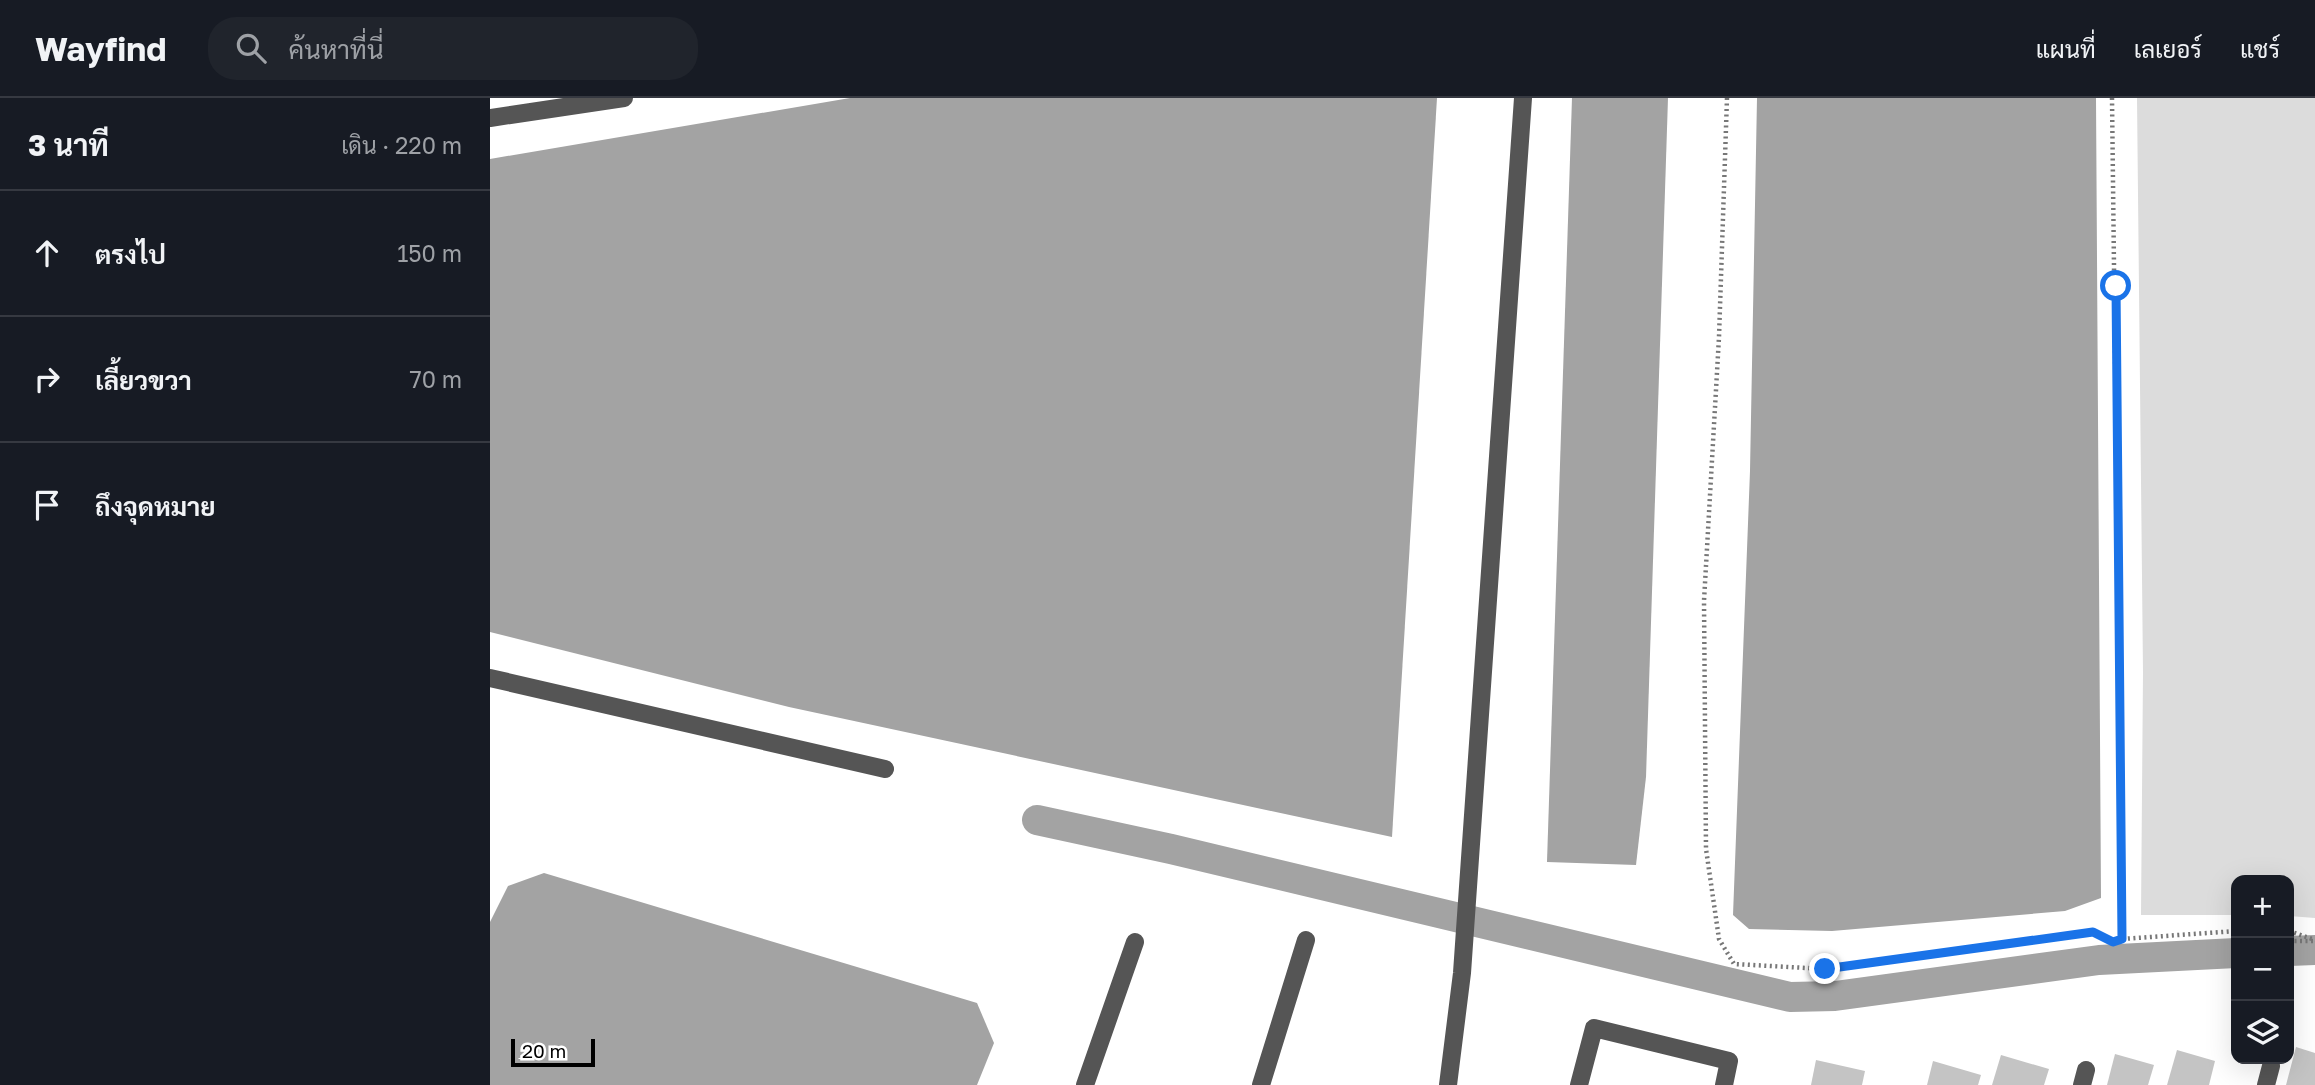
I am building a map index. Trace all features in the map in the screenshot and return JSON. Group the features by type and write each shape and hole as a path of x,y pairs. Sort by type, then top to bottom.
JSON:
{"street":[{"path":"490,118 624,98"},
{"path":"1448,1085 1462,973 1523,98"},
{"path":"490,678 885,769"},
{"path":"1261,1085 1306,940"},
{"path":"1085,1085 1135,942"},
{"path":"1579,1085 1594,1028 1729,1061 1724,1085"},
{"path":"2266,1085 2271,1066"}],"path":[{"path":"1727,98 1719,337 1704,601 1706,849 1719,939 1734,964 1825,969 2093,932 2113,942 2122,939 2231,931"},
{"path":"2112,98 2122,939"},
{"path":"2294,933 2315,940"},
{"path":"2294,941 2315,940"}],"shaded area":[{"path":"850,98 1437,98 1392,837 789,707 490,632 490,159"},
{"path":"1572,98 1668,98 1646,777 1636,865 1547,862"},
{"path":"1757,98 2096,98 2101,898 2065,911 1832,931 1749,929 1733,915 1750,471"},
{"path":"2137,98 2315,98 2315,918 2294,916 2294,875 2231,875 2231,915 2141,915 2143,672"},
{"path":"544,873 977,1003 994,1043 977,1085 490,1085 490,922 508,886"}],"building":[{"path":"2296,1047 2315,1053 2315,1085 2286,1085 2292,1064 2294,1064"},
{"path":"2177,1050 2215,1061 2209,1085 2167,1085"},
{"path":"2115,1054 2154,1065 2148,1085 2107,1085"},
{"path":"2001,1055 2049,1069 2044,1085 1992,1085"},
{"path":"1816,1060 1865,1071 1862,1085 1811,1085"},
{"path":"1933,1061 1981,1075 1978,1085 1927,1085"}],"waterway":[{"path":"1037,820 1171,849 1790,997 1835,996 2099,960 2231,953"},
{"path":"2294,951 2315,950"}],"route":[{"path":"1825,969 2093,932 2113,942 2122,939 2116,286"}]}
